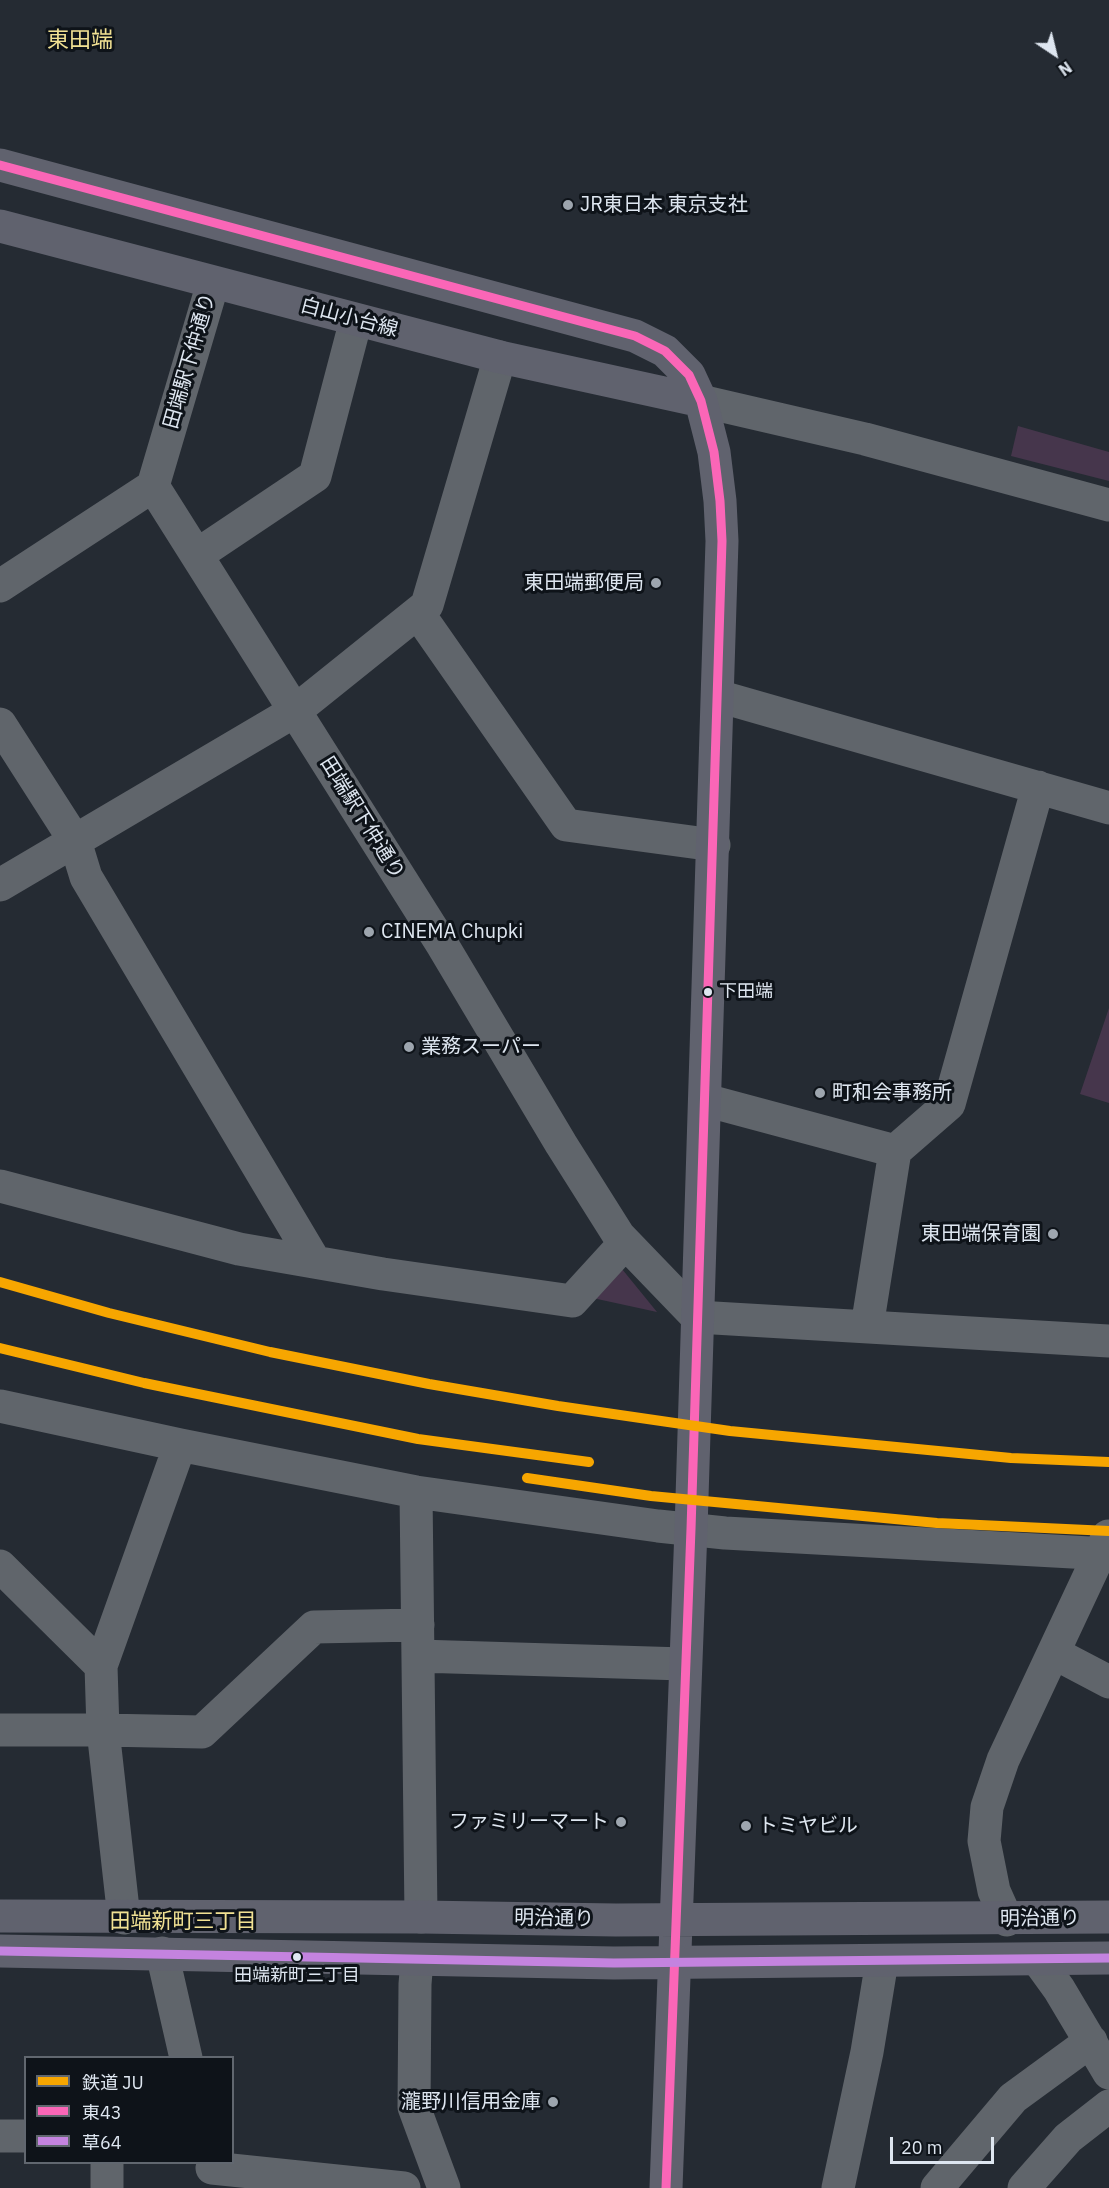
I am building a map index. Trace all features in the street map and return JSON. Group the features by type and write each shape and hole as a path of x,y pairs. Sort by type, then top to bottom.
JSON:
{"main road":[{"path":"0,165 635,336 665,351 689,375 701,401 714,452 722,541 691,1529 684,1664 666,2188"},
{"name":"白山小台線","path":"0,226 500,357 701,401"},
{"name":"明治通り","path":"0,1916 677,1920 1007,1920 1109,1917"},
{"name":"明治通り","path":"0,1951 417,1960 675,1962 1109,1958"}],"street":[{"name":"田端駅下仲通り","path":"213,283 153,486 443,946 561,1144 625,1243 698,1317"},
{"path":"197,555 315,476 356,320"},
{"path":"0,885 295,711 427,605 500,357"},
{"path":"701,401 865,440 1109,506"},
{"path":"0,586 153,486"},
{"path":"418,612 566,825 714,846"},
{"path":"718,696 1109,808"},
{"path":"0,724 75,841 86,876 315,1262"},
{"path":"867,1327 895,1151 949,1104 1038,787"},
{"path":"705,1100 895,1151"},
{"path":"0,1186 239,1249 383,1274 572,1302 625,1243"},
{"path":"698,1317 1109,1341"},
{"path":"0,1406 416,1492 691,1529 725,1533 1106,1548 1003,1760 987,1807 984,1841 994,1891 1007,1920"},
{"path":"124,1918 103,1730 101,1666 180,1445"},
{"path":"416,1492 421,1917"},
{"path":"0,1566 101,1666"},
{"path":"0,1730 202,1732 314,1627 418,1640 684,1664"},
{"path":"1054,1653 1109,1682"},
{"path":"162,1953 186,2056"},
{"path":"417,1960 414,2107 444,2188"},
{"path":"1038,1960 1109,2073"},
{"path":"838,2188 867,2052 882,1961"},
{"path":"937,2188 1012,2098 1091,2042"},
{"path":"1024,2188 1068,2138 1109,2106"},
{"path":"0,2136 24,2136"},
{"path":"107,2164 107,2188"},
{"path":"213,2173 404,2188"}],"shaded area":[{"path":"1018,426 1109,452 1109,481 1011,456"},
{"path":"1109,1008 1109,1103 1080,1094"},
{"path":"622,1269 657,1312 588,1297"}],"rail line":[{"name":"JU","path":"0,1282 109,1313 270,1352 429,1384 558,1406 730,1431 1011,1458 1109,1462"},
{"name":"JU","path":"0,1348 144,1383 418,1439 589,1462"},
{"name":"JU","path":"527,1478 651,1496 937,1523 1109,1531"}],"transit line":[{"name":"東43","path":"0,165 635,336 665,351 689,375 701,401 714,452 722,541 691,1529 666,2188"},
{"name":"草64","path":"0,1951 614,1963 1109,1958"}],"place":[{"name":"JR東日本 東京支社","path":"568,205"},
{"name":"東田端郵便局","path":"656,583"},
{"name":"CINEMA Chupki","path":"369,932"},
{"name":"下田端","path":"708,992"},
{"name":"業務スーパー","path":"409,1047"},
{"name":"町和会事務所","path":"820,1093"},
{"name":"東田端保育園","path":"1053,1234"},
{"name":"ファミリーマート","path":"621,1822"},
{"name":"トミヤビル","path":"746,1826"},
{"name":"田端新町三丁目","path":"297,1957"},
{"name":"瀧野川信用金庫","path":"553,2102"}],"district":[{"name":"東田端","path":"80,41"},
{"name":"田端新町三丁目","path":"183,1922"}]}
